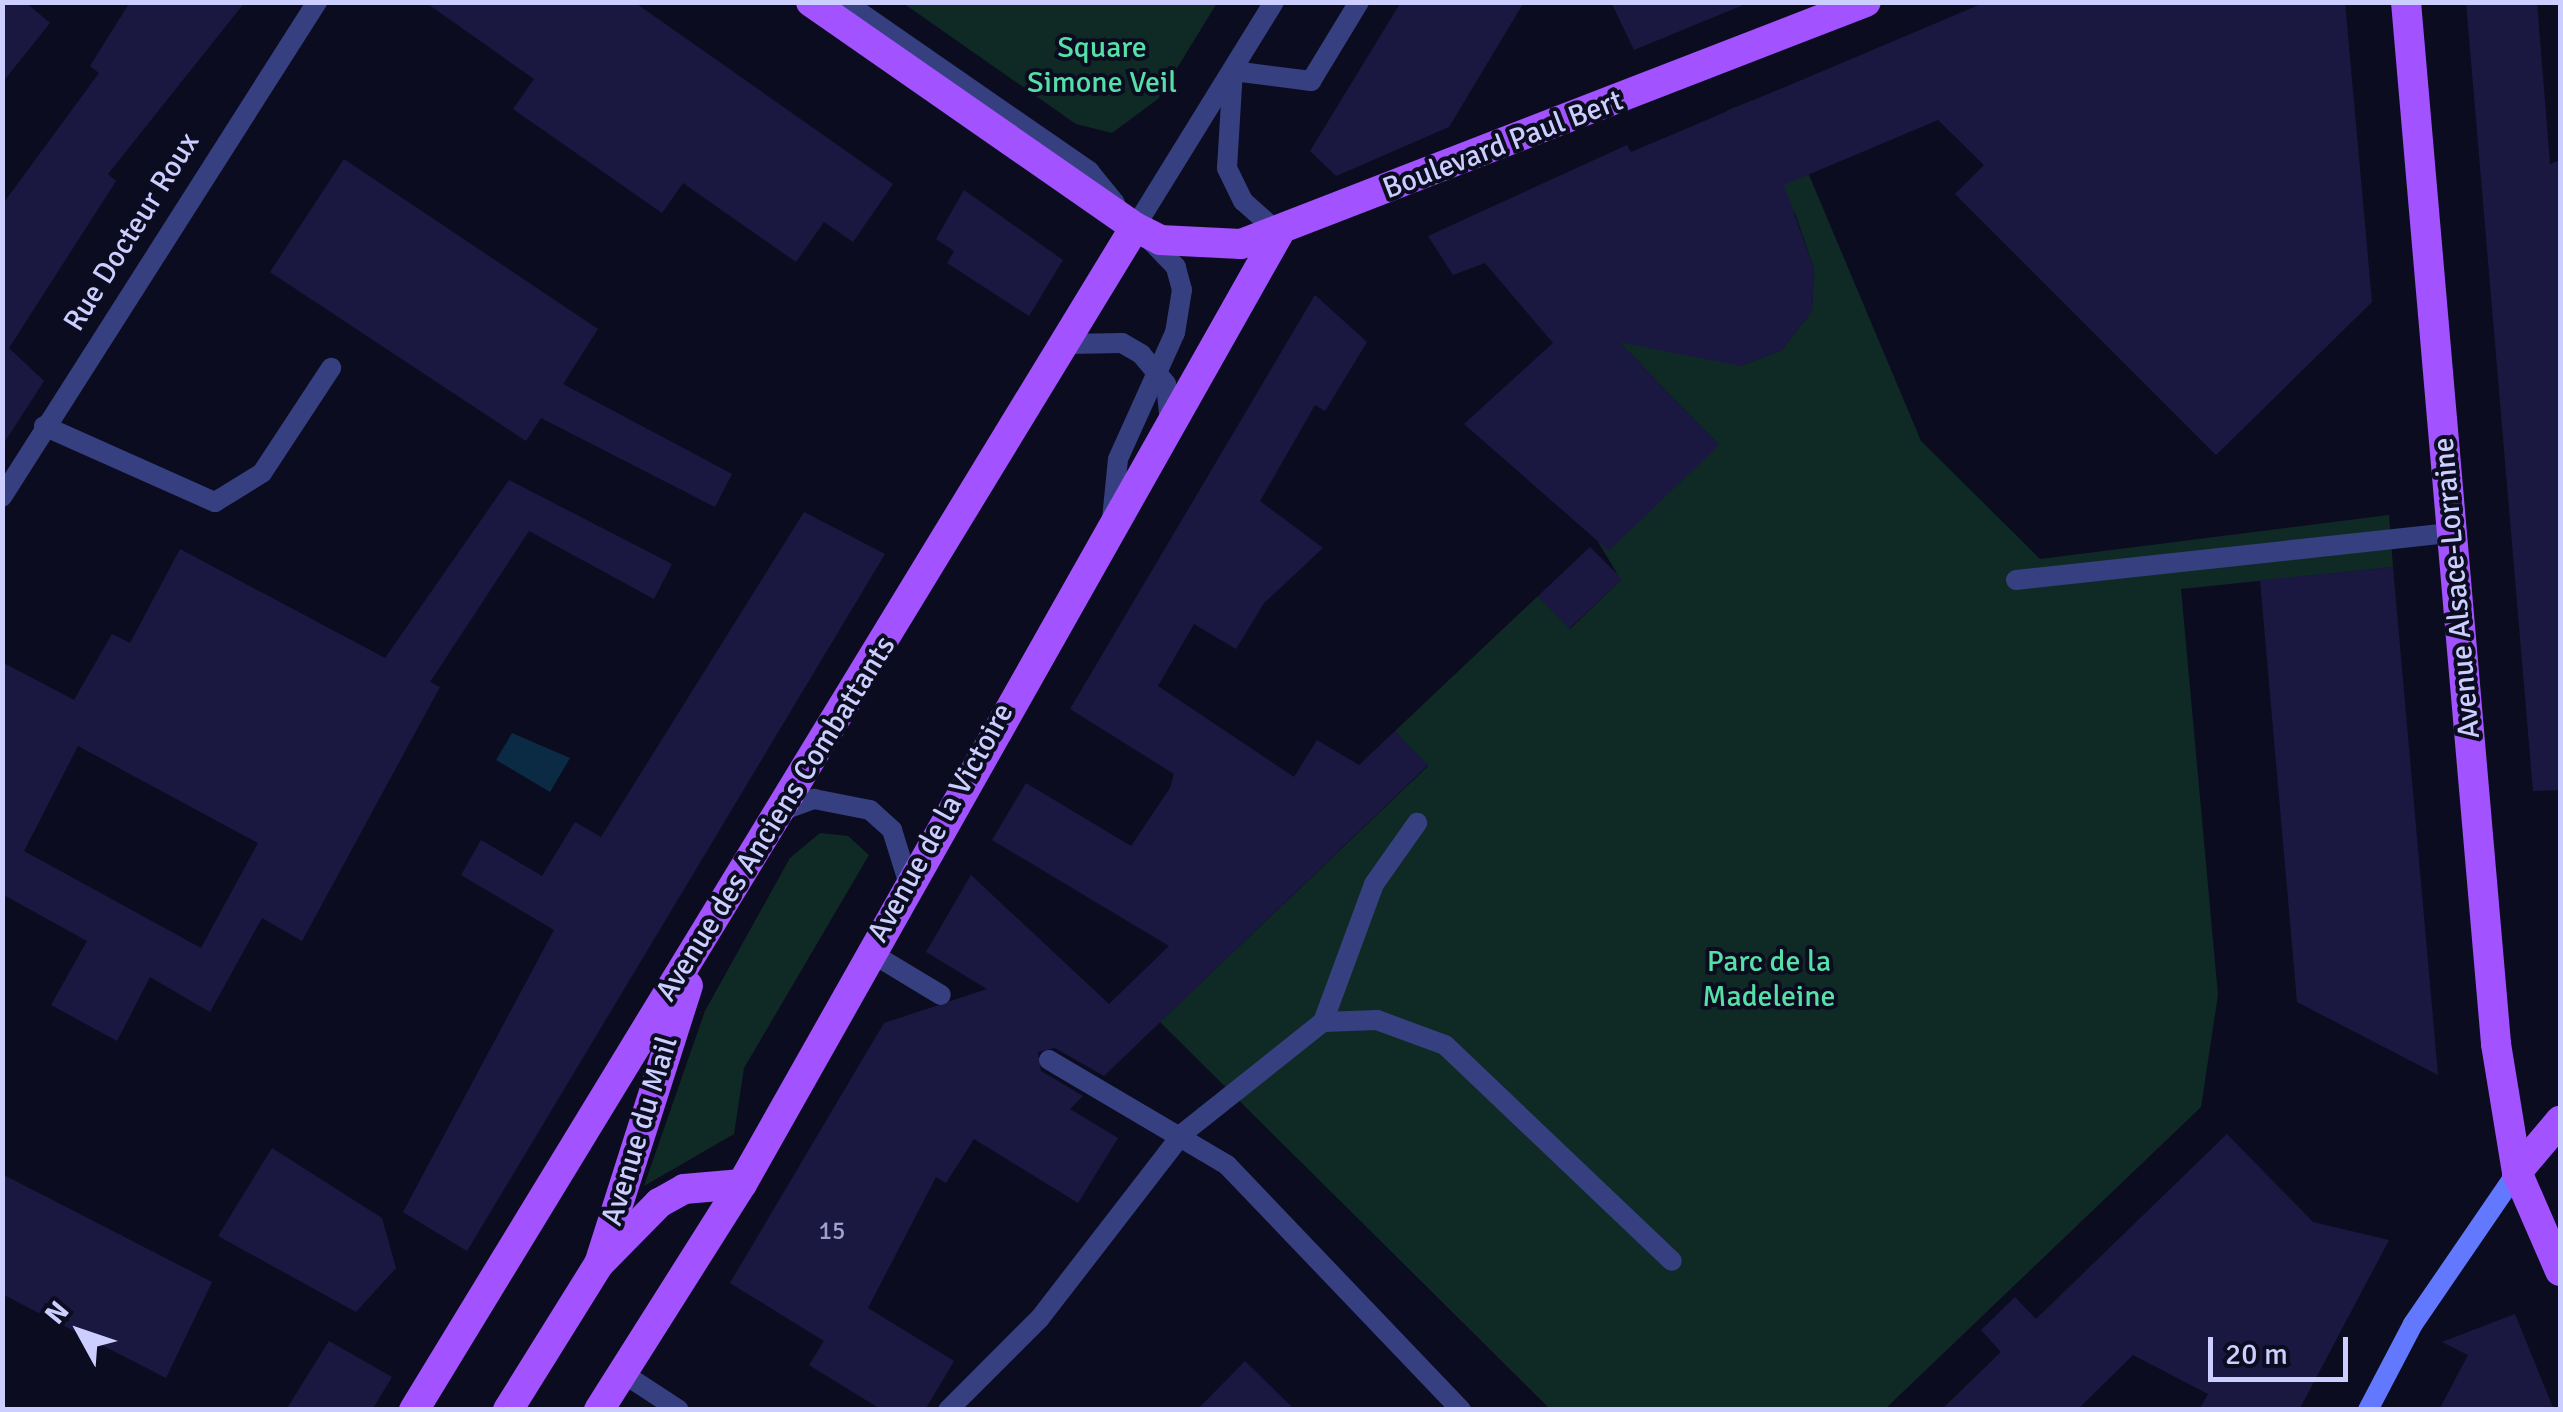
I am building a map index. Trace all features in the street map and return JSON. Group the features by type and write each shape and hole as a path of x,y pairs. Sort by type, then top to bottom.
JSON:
{"main road":[{"name":"Boulevard Paul Bert","path":"811,2 1135,227 1190,244 1279,233 1866,2"},
{"name":"Avenue Alsace-Lorraine","path":"2406,2 2496,1044 2517,1172 2560,1271"},
{"name":"Avenue des Anciens Combattants","path":"414,1410 634,1042 704,944 786,810 1135,227"},
{"name":"Avenue de la Victoire","path":"598,1410 742,1184 907,878 1111,534 1279,233"},
{"name":"Avenue du Mail","path":"508,1410 599,1264 704,944"},
{"path":"2517,1172 2560,1121"},
{"name":"Avenue du Mail","path":"599,1264 668,1197 742,1184"}],"street":[{"name":"Rue Docteur Roux","path":"2,496 317,2"},
{"path":"845,2 1088,171 1135,227 1164,251 1182,290 1159,370 1118,459 1111,534"},
{"path":"1135,227 1274,2"},
{"path":"1233,72 1312,81 1359,2"},
{"path":"1233,72 1227,168 1244,201 1279,233"},
{"path":"1068,344 1122,344 1159,370 1170,425"},
{"path":"44,426 215,502 262,473 332,368"},
{"path":"2016,580 2452,534"},
{"path":"786,810 844,799 870,810 892,830 907,878"},
{"path":"948,1410 1040,1318 1182,1134 1323,1022 1374,884 1417,823"},
{"path":"868,951 942,995"},
{"path":"1323,1022 1377,1020 1445,1045 1672,1262"},
{"path":"1049,1060 1182,1134 1227,1165 1461,1410"},
{"path":"2368,1410 2413,1324 2517,1172"},
{"path":"621,1372 680,1410"}],"green space":[{"name":"Square Simone Veil","path":"903,3 1217,3 1158,99 1112,133 1076,124"},
{"name":"Parc de la Madeleine","path":"1774,92 1921,441 2040,559 2389,515 2393,567 2181,589 2218,995 2201,1107 1885,1409 1550,1409 1160,1022 1428,766 1395,731 1538,596 1570,629 1621,580 1597,540 1718,444 1585,307 1740,366 1782,350 1812,311 1814,269 1795,213 1758,188 1726,111"},
{"path":"820,833 848,836 869,855 744,1068 734,1134 644,1186 705,1011 790,858"}],"water":[{"path":"512,733 570,758 550,792 496,760"}],"building":[{"path":"2,2 25,2 50,23 2,83"},
{"path":"130,2 245,2 108,174 116,181 9,348 44,381 2,446 2,205 99,73 90,66"},
{"path":"425,2 634,2 893,184 853,242 824,222 796,262 683,183 662,213 513,109 534,79"},
{"path":"1401,2 1524,2 1449,127 1336,176 1310,151"},
{"path":"1611,2 1747,2 1748,3 1634,50"},
{"path":"1986,2 2345,2 2372,302 2216,455 1955,194 1984,165 1938,120 1784,185 1814,269 1812,311 1782,350 1740,366 1619,342 1719,445 1609,551 1464,424 1553,343 1485,263 1453,275 1428,236 1627,145 1631,152"},
{"path":"2466,2 2537,2 2550,164 2560,160 2560,790 2533,791"},
{"path":"344,159 598,329 563,384 732,474 715,507 541,418 526,441 270,272"},
{"path":"964,190 1063,260 1029,316 947,263 954,251 936,239"},
{"path":"1315,295 1367,342 1325,411 1315,405 1260,501 1323,548 1264,603 1236,649 1194,624 1158,686 1294,777 1317,740 1359,765 1395,731 1428,765 1104,1076 1055,1048 1038,1052 1041,1071 1083,1096 1070,1109 1118,1138 1078,1203 974,1139 946,1183 936,1177 868,1308 954,1361 925,1410 882,1410 809,1365 824,1341 730,1283 884,1023 987,989 926,952 971,875 1109,1004 1169,946 992,840 1026,783 1131,846 1170,788 1174,774 1070,709"},
{"path":"509,480 672,564 654,599 529,531 430,682 440,687 302,941 262,918 210,1012 150,977 117,1041 51,1005 87,941 2,894 2,662 74,700 112,634 130,643 180,549 385,658","holes":["78,746 258,843 201,948 24,851"]},
{"path":"804,512 885,554 467,1251 403,1212 554,930 461,875 481,840 542,876 575,822 601,837"},
{"path":"1590,547 1622,579 1569,629 1538,596"},
{"path":"2393,567 2438,1075 2297,1002 2260,580"},
{"path":"2227,1134 2313,1222 2389,1240 2299,1410 2199,1410 2208,1394 2133,1355 2077,1410 1941,1410 2001,1352 1981,1330 2015,1297 2036,1319"},
{"path":"272,1148 382,1218 396,1268 356,1312 218,1236"},
{"path":"2,1174 212,1282 166,1378 2,1294"},
{"path":"2515,1314 2554,1410 2439,1410 2468,1355 2442,1342"},
{"path":"329,1341 392,1377 372,1410 286,1410"},
{"path":"1245,1361 1295,1410 1197,1410"}]}
